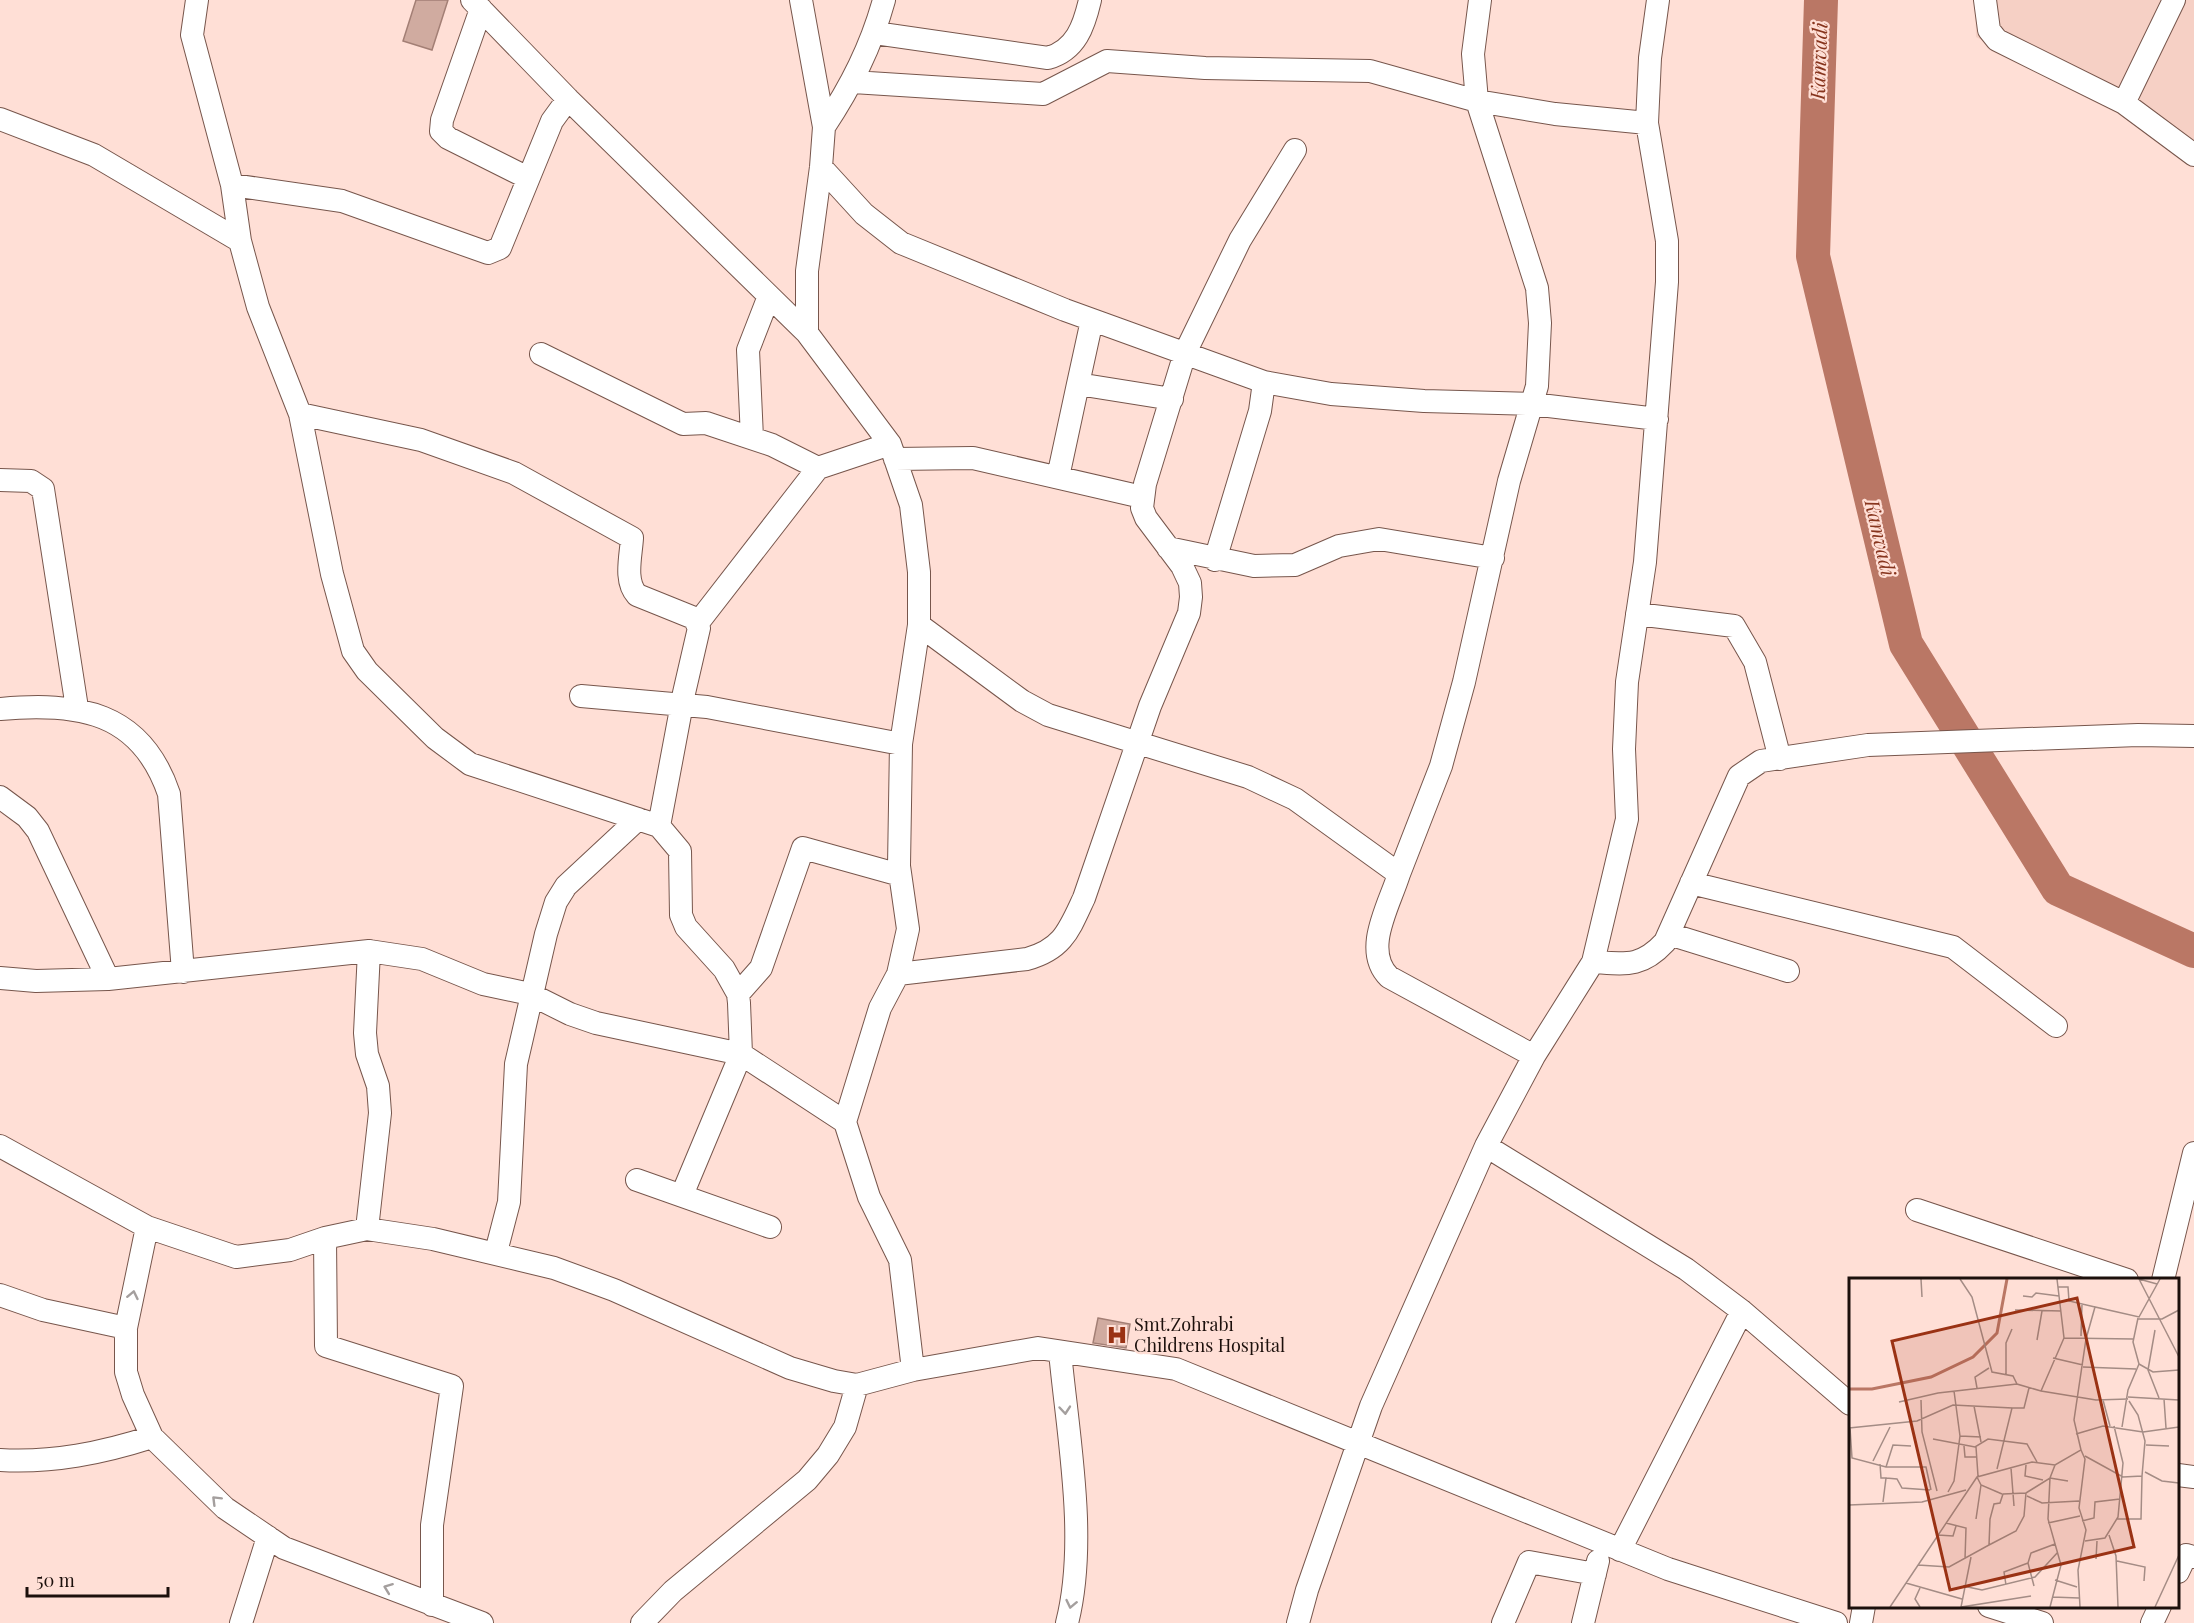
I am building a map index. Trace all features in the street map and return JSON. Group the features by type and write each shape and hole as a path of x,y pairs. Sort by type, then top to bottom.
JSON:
{"street":[{"path":"197,0 192,36 232,185 240,241 258,307 300,414 332,574 353,651 367,671 435,738 470,764 659,826 680,851 681,915 686,927 724,969 738,994 741,1054 682,1195"},
{"path":"801,0 824,127 807,270 807,333"},
{"path":"824,127 853,82 875,33 884,0"},
{"path":"875,33 1048,58 1060,54 1077,39 1090,0"},
{"path":"1480,0 1473,54 1477,101 1537,288 1540,322 1537,386 1509,481 1464,682 1440,766 1377,943 1376,960 1380,969 1389,977 1534,1056"},
{"path":"1298,1623 1307,1590 1371,1406 1486,1146 1534,1056 1593,962 1627,819 1624,750 1626,705 1645,562 1667,282 1667,241 1647,123 1649,69 1658,0"},
{"path":"1985,0 1989,30 1997,40 2124,103 2194,155"},
{"path":"2124,103 2174,0"},
{"path":"528,178 448,138 441,130 476,4 568,99 807,333 892,452 911,505 919,572 919,625 901,744 900,875 908,929 898,974 880,1008 845,1122 869,1197 900,1260 913,1370"},
{"path":"853,82 1043,94 1107,61 1205,68 1370,71 1477,101 1555,114 1647,123"},
{"path":"232,185 342,201 488,254 500,248 552,121 568,99"},
{"path":"3,125 115,166 240,241"},
{"path":"898,974 1027,958 1048,953 1058,945 1071,926 1084,898 1150,706 1189,613 1190,583 1146,519 1142,508 1143,497 1185,353 1240,240 1295,150"},
{"path":"821,167 864,214 901,243 1092,320 1264,382 1331,394 1424,401 1532,404 1657,419"},
{"path":"752,438 748,350 769,296"},
{"path":"1058,477 1092,320"},
{"path":"541,354 682,424 706,423 752,438 818,468 892,452 973,458 1143,497"},
{"path":"1215,560 1260,411 1264,382"},
{"path":"1078,384 1172,399"},
{"path":"300,414 421,440 514,473 632,538 629,576 631,588 637,595 688,614 697,624 698,641 681,706 659,826"},
{"path":"697,624 818,468"},
{"path":"0,480 31,481 43,489 77,708"},
{"path":"1168,548 1215,560 1254,566 1295,565 1339,546 1379,539 1492,558"},
{"path":"1637,614 1734,626 1755,662 1780,759"},
{"path":"919,625 1022,701 1048,716 1248,777 1295,799 1400,874"},
{"path":"581,696 738,712 901,744"},
{"path":"0,709 34,706 77,708 118,726 148,750 161,769 169,794 183,972"},
{"path":"1593,962 1634,965 1654,954 1669,934 1739,776 1761,761 1868,745 2138,735 2194,736"},
{"path":"0,797 27,817 38,831 108,979"},
{"path":"496,1252 509,1202 513,1091 530,994 546,934 561,894 579,873 638,819"},
{"path":"738,994 761,968 803,848 900,875"},
{"path":"1691,883 1953,947 2056,1026"},
{"path":"1669,934 1788,971"},
{"path":"367,1229 380,1113 378,1086 367,1054 365,1033 369,951"},
{"path":"0,978 20,981 108,979 369,951 422,959 483,984 530,994 570,1014 596,1023 741,1054 845,1122"},
{"path":"0,1146 147,1227 236,1257 290,1250 325,1238 367,1229 496,1252 554,1268 614,1290 790,1368 857,1385 913,1370 1038,1348 1176,1369 1668,1569 1836,1623"},
{"path":"1486,1146 1686,1269 1742,1311 1849,1402"},
{"path":"2163,1278 2194,1153"},
{"path":"637,1180 770,1227"},
{"path":"1917,1210 2121,1278"},
{"path":"147,1227 126,1328 126,1372 133,1395 152,1437 225,1508 284,1548 482,1623"},
{"path":"325,1238 326,1346 452,1386 432,1526 432,1605"},
{"path":"0,1295 43,1310 126,1328"},
{"path":"1583,1623 1595,1574 1742,1311"},
{"path":"1060,1352 1076,1554 1073,1598 1067,1623"},
{"path":"642,1623 673,1591 807,1480 828,1455 845,1427 857,1385"},
{"path":"0,1460 61,1460 117,1448 152,1437"},
{"path":"2179,1475 2194,1477"},
{"path":"240,1623 268,1538"},
{"path":"2179,1570 2186,1555 2194,1557"},
{"path":"1503,1623 1529,1562 1595,1574"},
{"path":"1862,1623 1864,1608"},
{"path":"1995,1608 2042,1623"},
{"path":"2152,1623 2159,1608"}],"shaded area":[{"path":"1975,0 2194,0 2194,153 1976,37"}],"building":[{"path":"416,0 448,0 432,50 403,41"},
{"path":"1098,1318 1130,1324 1126,1348 1093,1343"}],"waterway":[{"name":"Kamvadi","path":"1821,0 1813,256 1906,644 2058,889 2194,951"}],"place":[{"name":"Smt.Zohrabi Childrens Hospital","path":"1117,1335"}]}
